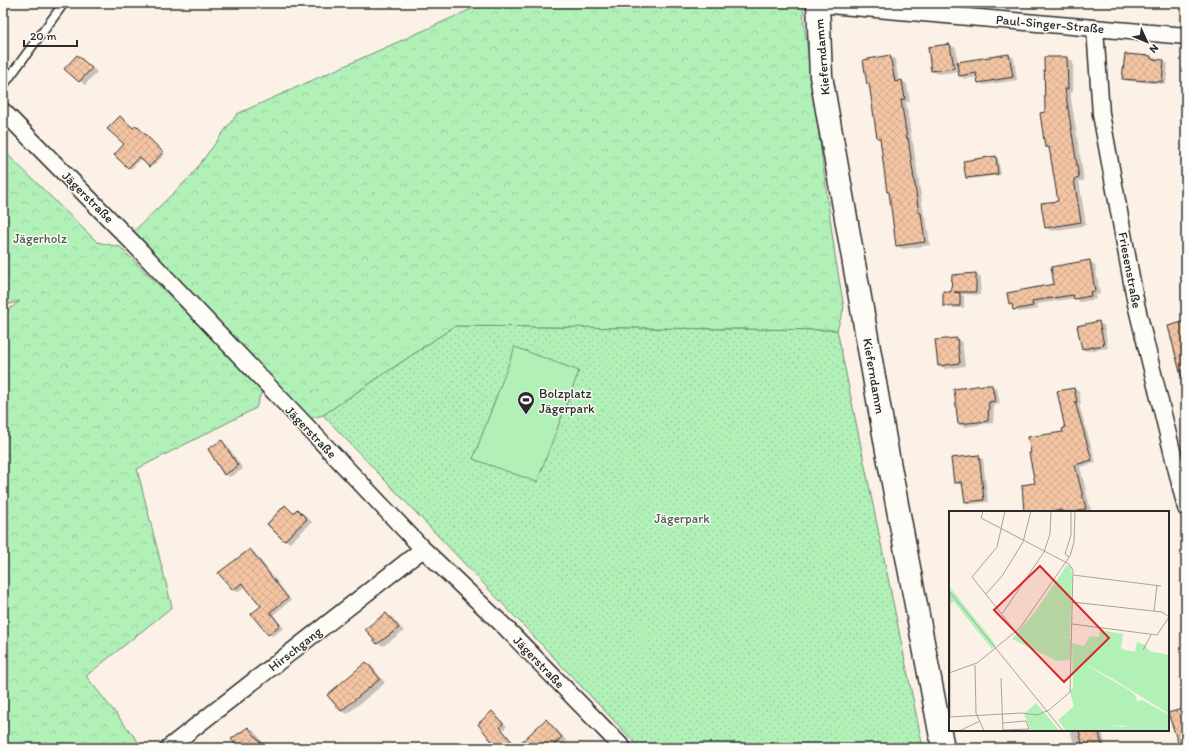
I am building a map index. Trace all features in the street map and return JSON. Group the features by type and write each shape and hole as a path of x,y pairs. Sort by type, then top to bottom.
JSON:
{"street":[{"name":"Paul-Singer-Straße","path":"818,4 1186,36"},
{"name":"Kieferndamm","path":"818,4 821,76 887,450 943,748"},
{"name":"Friesenstraße","path":"1095,28 1101,114 1136,304 1186,508"},
{"name":"Jägerstraße","path":"3,111 132,242 423,549 505,627 614,745"},
{"name":"Hirschgang","path":"168,748 423,549"}],"lane":[{"path":"3,86 64,3"}],"green space":[{"path":"485,3 803,3 804,23 835,255 844,308 837,330 455,326 323,415 309,419 132,233 191,176 237,114"},
{"name":"Jägerholz","path":"3,150 97,242 120,247 262,390 256,408 137,469 172,607 86,676 140,744 134,748 3,748 3,314 20,301 3,306"},
{"name":"Jägerpark","path":"455,326 837,330 923,748 640,748 323,415"},
{"name":"Bolzplatz Jägerpark","path":"515,347 579,371 537,482 473,459"}],"building":[{"path":"950,44 954,68 931,71 928,47"},
{"path":"1009,54 1013,77 978,83 976,73 959,76 957,62"},
{"path":"1125,54 1151,56 1151,59 1164,60 1162,82 1122,79"},
{"path":"77,55 92,68 79,82 64,69"},
{"path":"890,55 895,82 902,80 905,99 901,100 925,242 896,246 880,138 877,138 869,83 867,84 863,60"},
{"path":"1044,57 1067,57 1068,89 1065,89 1079,178 1074,179 1081,222 1045,228 1041,203 1058,201 1049,147 1045,147 1040,113 1045,112"},
{"path":"120,116 133,128 136,125 163,152 149,167 139,157 128,168 114,155 124,144 107,129"},
{"path":"996,156 998,174 966,178 963,161"},
{"path":"1090,260 1095,291 1090,292 1091,296 1074,299 1073,295 1032,301 1033,306 1013,310 1012,304 1009,304 1007,293 1054,284 1051,267"},
{"path":"976,273 976,292 954,292 960,293 960,306 943,306 943,291 951,292 952,275"},
{"path":"1099,321 1104,345 1082,349 1077,326"},
{"path":"1186,321 1186,376 1181,376 1168,326"},
{"path":"957,338 960,363 938,366 935,340"},
{"path":"992,385 995,401 989,402 988,421 958,424 954,389"},
{"path":"1074,388 1077,402 1075,402 1092,460 1075,465 1086,509 1079,511 1024,511 1022,485 1035,483 1029,453 1031,453 1028,437 1063,432 1062,429 1065,428 1057,391"},
{"path":"222,440 238,466 224,475 208,449"},
{"path":"979,455 984,500 965,502 962,482 954,483 951,458"},
{"path":"285,505 293,513 297,509 307,519 284,541 267,524"},
{"path":"250,549 288,598 270,612 280,625 268,635 251,614 261,606 242,583 233,590 218,573"},
{"path":"386,613 399,628 377,644 365,629"},
{"path":"366,662 380,679 341,711 327,695"},
{"path":"1186,708 1186,748 1180,748 1169,713"},
{"path":"492,711 503,724 500,727 516,747 546,719 562,737 551,748 497,748 478,724"},
{"path":"248,727 265,748 238,748 231,739"},
{"path":"1079,731 1098,731 1103,748 1083,748"}],"place":[{"name":"Bolzplatz Jägerpark","path":"526,415"}]}
